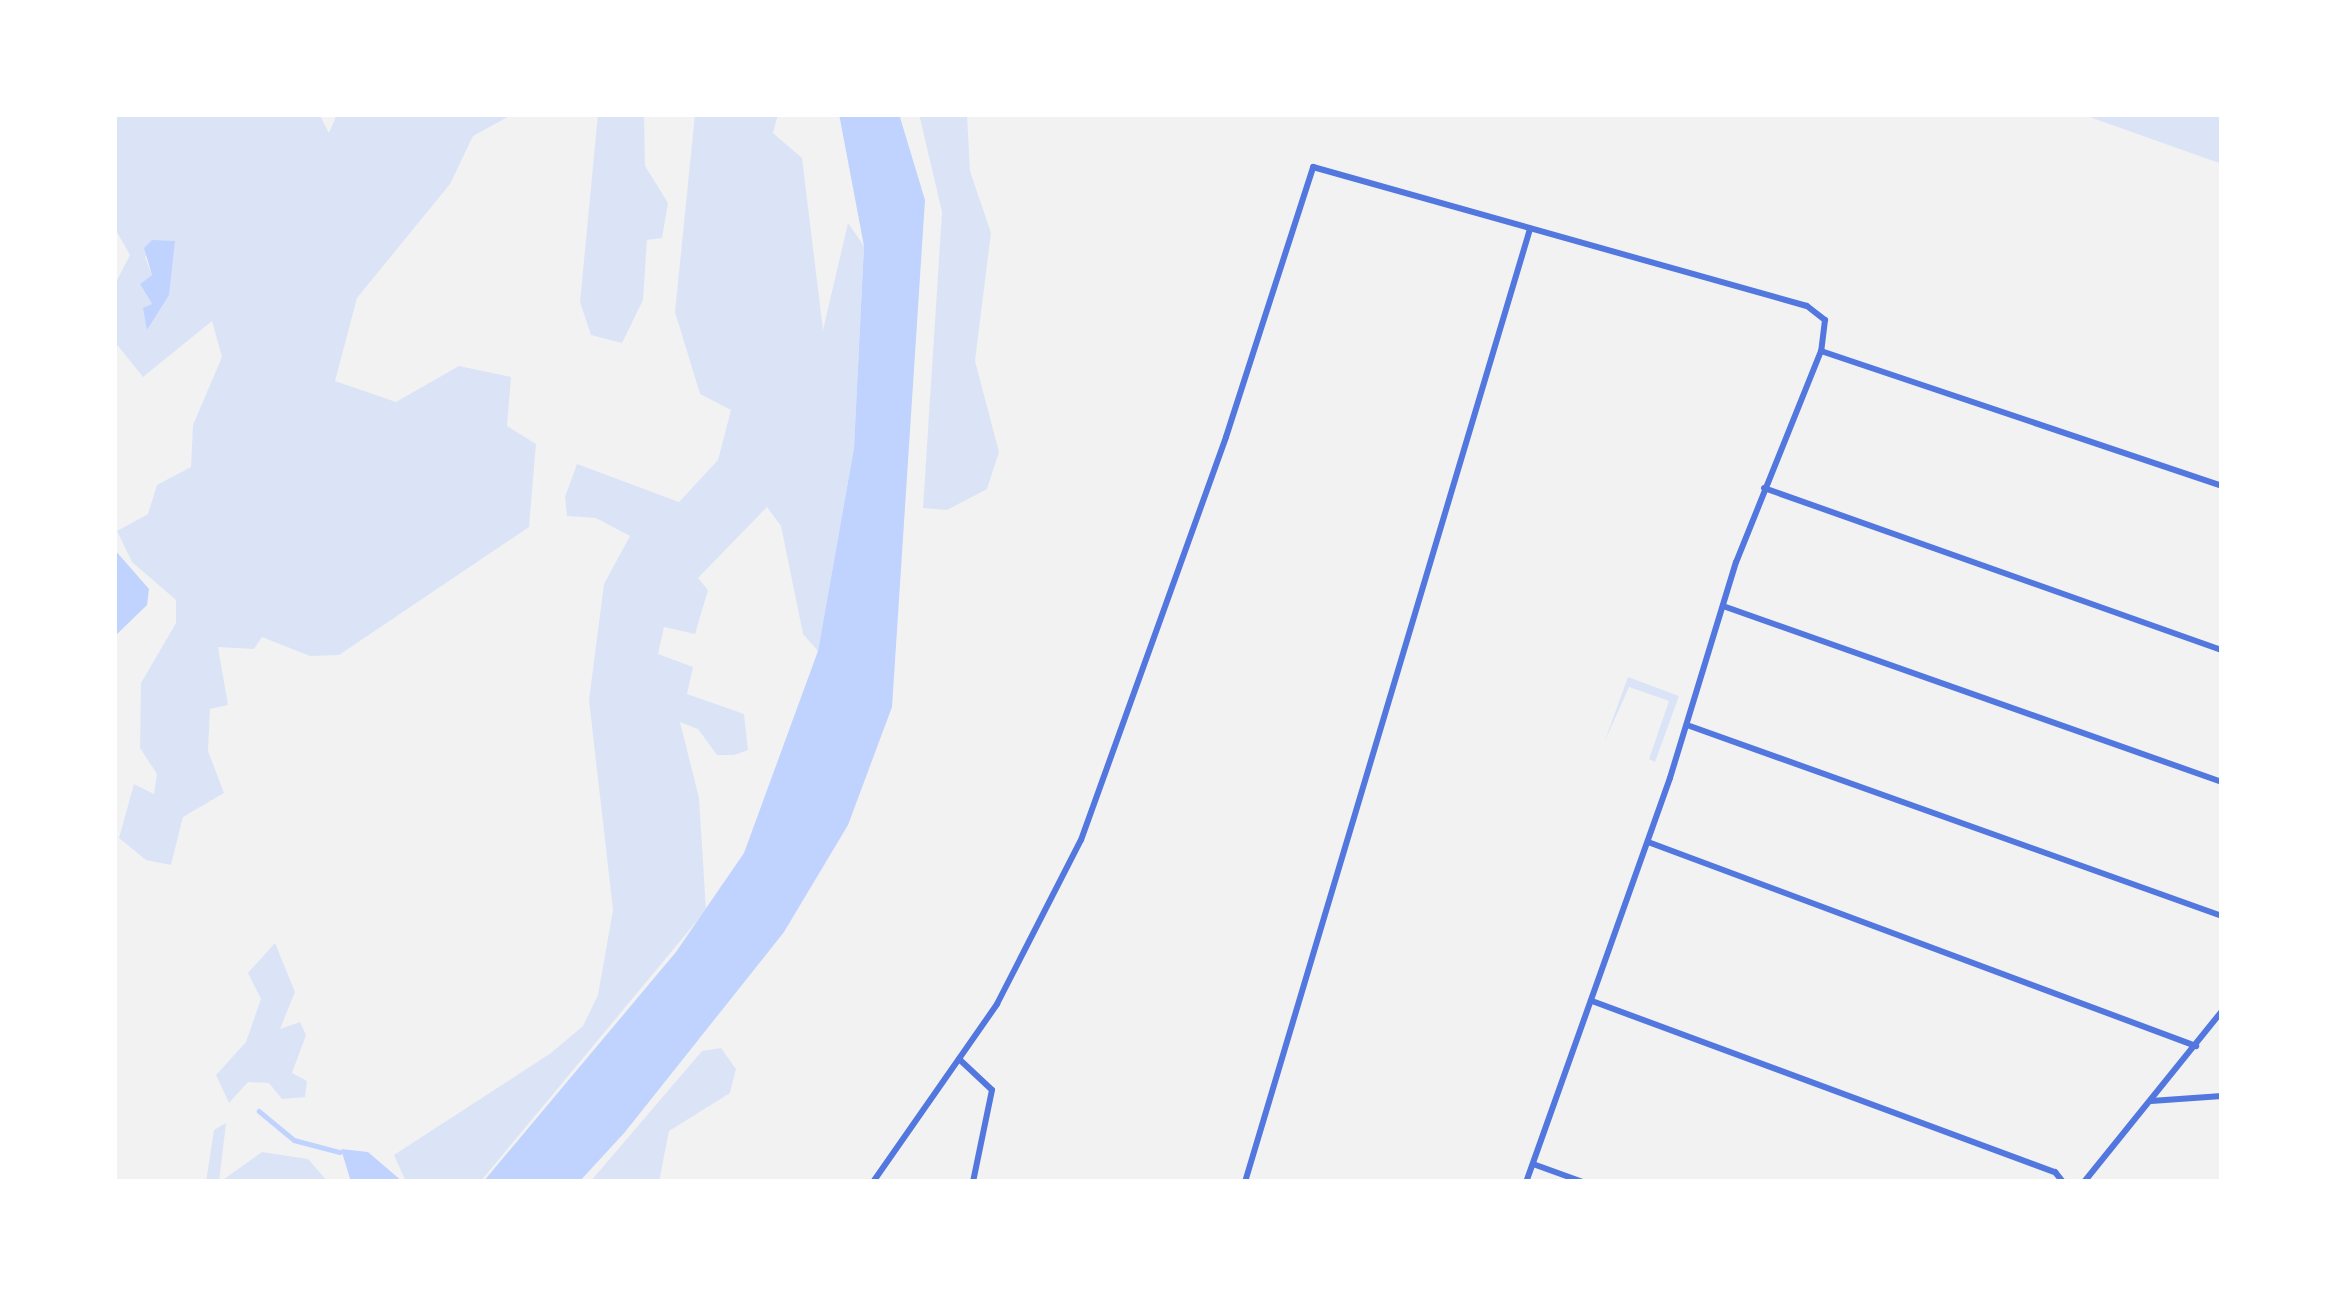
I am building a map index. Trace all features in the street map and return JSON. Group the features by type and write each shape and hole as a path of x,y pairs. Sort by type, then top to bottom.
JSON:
{"street":[{"path":"873,1182 997,1004 1081,840 1226,437 1312,166 1808,306 1825,320 1821,351 1764,488 1648,842 1526,1182"},
{"path":"1245,1182 1530,229"},
{"path":"1821,351 2222,486"},
{"path":"1764,488 2222,650"},
{"path":"1723,606 2222,782"},
{"path":"1687,725 2222,916"},
{"path":"1648,842 2196,1046"},
{"path":"1592,1000 2055,1172 2063,1182"},
{"path":"2084,1182 2222,1011"},
{"path":"959,1059 992,1090 973,1182"},
{"path":"2151,1101 2222,1096"},
{"path":"1533,1164 1583,1182"}],"shaded area":[{"path":"114,114 319,114 329,133 337,114 513,114 473,136 450,184 357,298 335,381 396,402 459,366 511,377 507,426 536,444 529,527 339,655 310,656 262,637 254,649 218,647 228,705 210,709 208,751 224,793 183,817 171,865 146,860 119,838 134,784 154,794 157,774 140,748 141,683 176,623 176,600 132,562 117,531 148,514 157,485 191,467 193,425 222,357 212,321 143,377 114,341 114,286 130,255 114,227","holes":["175,242 158,308 145,308 152,304 140,284 152,275 145,257"]},
{"path":"598,114 644,114 645,166 668,203 662,238 647,240 643,300 622,343 591,335 580,302"},
{"path":"695,114 778,114 773,133 802,158 823,330 848,223 864,246 854,448 818,651 803,634 781,526 767,507 698,578 708,590 695,634 664,627 658,654 693,667 687,694 744,714 748,750 734,755 717,755 698,729 680,722 699,798 706,910 480,1182 406,1182 394,1155 551,1053 583,1026 598,995 613,910 589,700 604,584 630,536 596,518 567,516 565,497 577,464 679,502 718,460 731,410 700,394 675,312"},
{"path":"919,114 967,114 970,171 991,233 975,361 999,452 987,489 947,510 923,508 942,212"},
{"path":"2081,114 2222,114 2222,164"},
{"path":"1628,677 1679,696 1655,762 1649,759 1669,701 1629,687 1604,743"},
{"path":"275,943 295,992 280,1029 300,1022 306,1035 292,1073 307,1081 305,1097 282,1099 269,1083 248,1082 229,1103 216,1075 246,1042 261,999 248,973"},
{"path":"721,1048 736,1069 730,1093 669,1131 659,1182 590,1182 702,1051"},
{"path":"226,1123 219,1182 206,1182 214,1130"},
{"path":"262,1152 308,1159 328,1182 220,1182"}],"water":[{"path":"839,114 899,114 925,200 892,707 848,825 784,932 625,1132 579,1182 483,1182 676,952 744,853 818,651 854,448 864,246"},
{"path":"152,240 175,241 169,295 147,330 143,308 152,304 140,284 152,275 144,248"},
{"path":"114,549 149,589 147,605 114,637"},
{"path":"341,1149 368,1152 403,1182 351,1182"}],"waterway":[{"path":"259,1111 294,1140 339,1152"}]}
